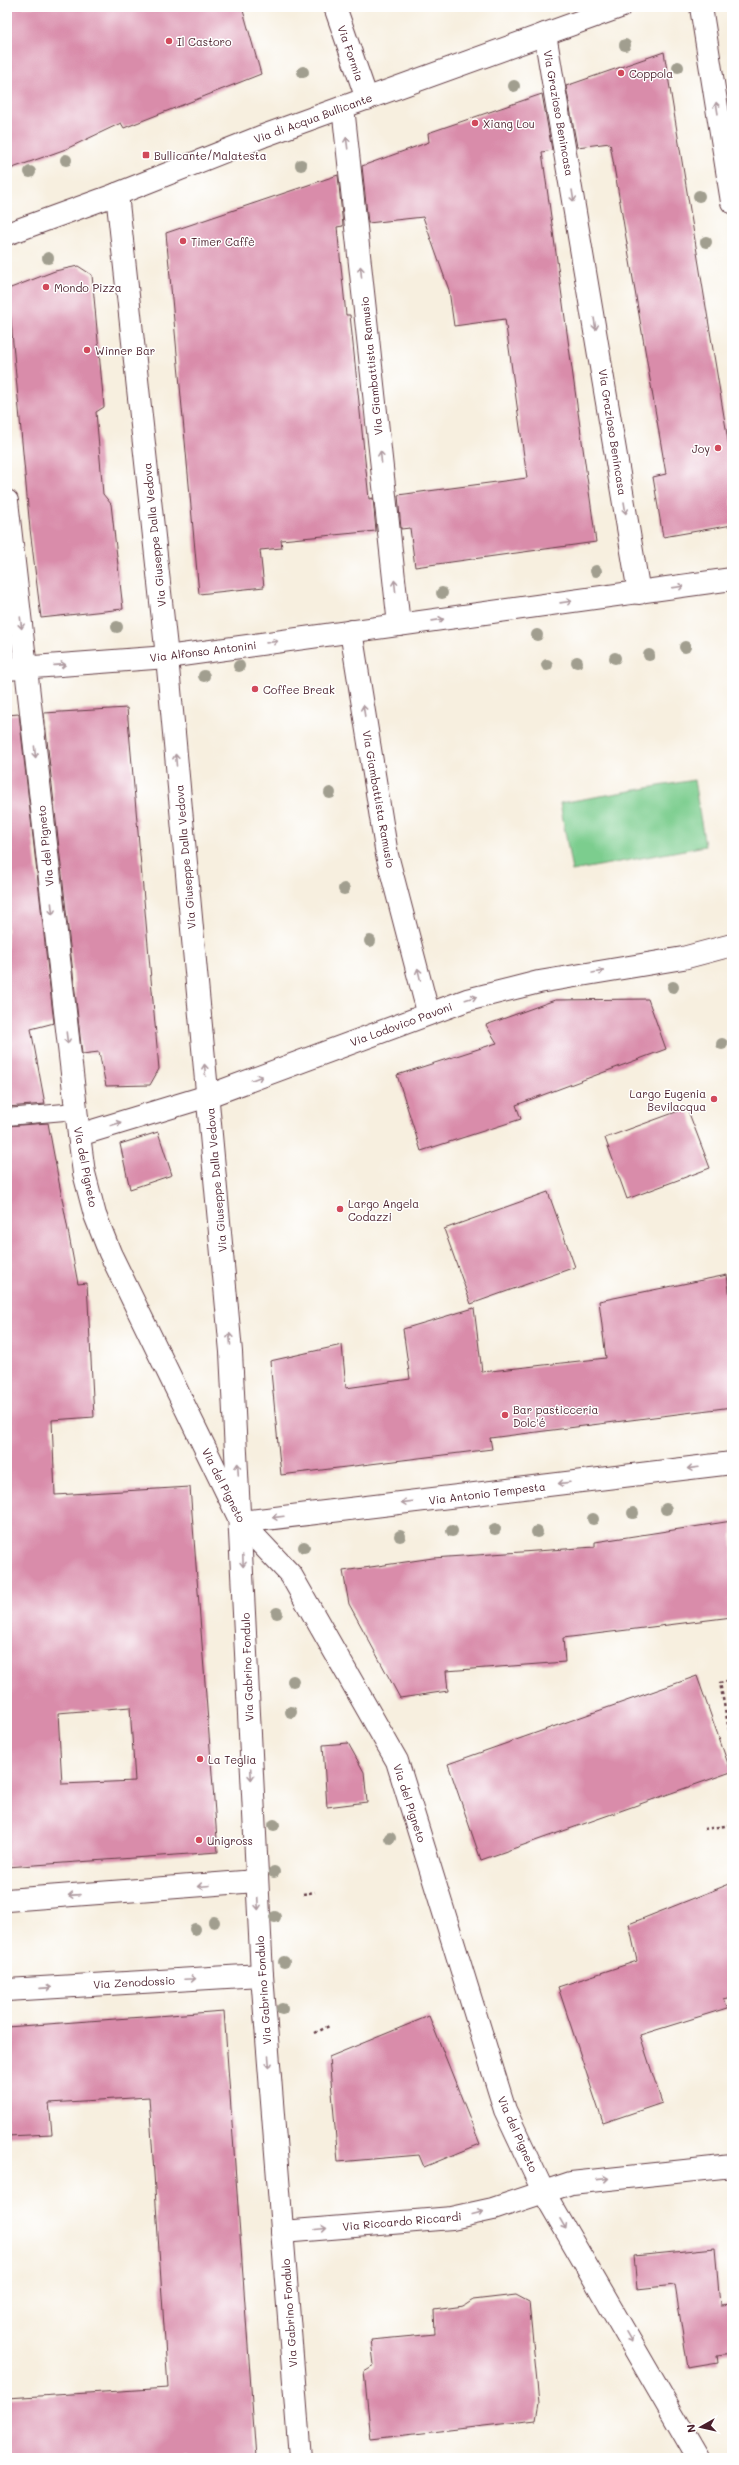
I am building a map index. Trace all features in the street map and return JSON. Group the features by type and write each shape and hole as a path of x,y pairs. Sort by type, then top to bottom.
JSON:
{"street":[{"name":"Via Formia","path":"335,7 368,99"},
{"name":"Via di Acqua Bullicante","path":"7,234 117,194 343,106 368,99 620,7"},
{"path":"701,7 732,202"},
{"name":"Via Grazioso Benincasa","path":"545,34 639,592"},
{"name":"Via Giambattista Ramusio","path":"343,106 399,625"},
{"name":"Via Giuseppe Dalla Vedova","path":"117,194 167,658 208,1096 231,1352 241,1522"},
{"name":"Via del Pigneto","path":"7,501 16,668 79,1135 89,1193 107,1246 241,1522 291,1575 304,1595 398,1762 506,2110 543,2191 698,2458"},
{"path":"399,625 732,579"},
{"name":"Via Alfonso Antonini","path":"16,668 167,658 351,630 399,625"},
{"name":"Via Giambattista Ramusio","path":"351,630 387,854 428,1012"},
{"name":"Via Lodovico Pavoni","path":"79,1135 208,1096 428,1012 500,990 683,958 732,945"},
{"name":"Via Antonio Tempesta","path":"241,1522 732,1463"},
{"name":"Via Gabrino Fondulo","path":"241,1522 256,1882 300,2458"},
{"path":"7,1900 256,1882"},
{"name":"Via Zenodossio","path":"7,1990 262,1975"},
{"name":"Via Riccardo Riccardi","path":"282,2232 452,2218 494,2209 543,2191 571,2183 732,2166"}],"lane":[{"path":"7,1117 76,1111"}],"path":[{"path":"732,1690 730,1680 720,1683 732,1745"},
{"path":"704,1829 732,1825"},
{"path":"303,1894 315,1892"},
{"path":"315,2033 329,2026"}],"green space":[{"path":"694,780 705,846 572,871 560,803"}],"building":[{"path":"7,7 242,7 261,74 124,128 121,123 66,149 7,170"},
{"path":"664,52 732,465 732,525 663,537 653,477 666,474 610,143 577,147 566,86"},
{"path":"542,94 552,150 542,152 596,542 415,567 410,528 401,529 398,495 527,478 505,319 454,326 449,290 423,217 368,223 362,166 429,142 428,133"},
{"path":"338,175 343,226 337,227 346,315 350,315 369,499 373,498 376,531 281,540 282,548 260,550 264,587 199,594 166,233"},
{"path":"78,266 92,275 104,407 96,412 103,494 111,504 123,609 41,618 30,529 8,289 55,271"},
{"path":"127,708 159,1069 150,1085 106,1086 99,1052 82,1054 44,713"},
{"path":"19,714 54,1023 31,1029 45,1104 7,1107 7,715"},
{"path":"648,999 666,1049 516,1105 521,1119 421,1151 397,1075 497,1043 486,1025 555,1000"},
{"path":"687,1108 710,1168 627,1199 605,1138"},
{"path":"48,1123 78,1284 87,1283 94,1417 52,1420 55,1495 190,1487 218,1852 7,1867 7,1126","holes":["130,1707 135,1781 62,1784 58,1713"]},
{"path":"158,1132 172,1175 130,1189 120,1144"},
{"path":"548,1192 575,1267 471,1304 444,1229"},
{"path":"727,1275 732,1314 732,1407 490,1438 492,1449 281,1475 270,1361 342,1345 346,1388 410,1379 403,1329 474,1308 482,1372 606,1358 599,1301"},
{"path":"732,1521 732,1617 563,1638 565,1662 446,1671 448,1691 400,1698 349,1604 343,1571 433,1558 595,1547 595,1542"},
{"path":"697,1676 731,1772 481,1860 448,1764"},
{"path":"348,1743 364,1772 367,1802 327,1807 323,1745"},
{"path":"732,1883 732,1997 724,1999 727,2008 640,2035 662,2103 603,2123 558,1987 637,1961 629,1924"},
{"path":"224,2011 256,2458 7,2458 7,2398 168,2388 149,2097 49,2103 52,2134 7,2136 7,2027"},
{"path":"429,2016 480,2144 424,2167 419,2155 338,2162 329,2057"},
{"path":"715,2248 720,2305 732,2304 732,2353 717,2355 718,2363 688,2368 675,2285 637,2289 634,2256"},
{"path":"516,2295 529,2302 539,2403 536,2420 371,2439 364,2371 374,2365 371,2340 435,2334 434,2310 464,2306 473,2300"}],"place":[{"name":"Il Castoro","path":"169,41"},
{"name":"Coppola","path":"621,73"},
{"name":"Xiang Lou","path":"475,123"},
{"name":"Bullicante/Malatesta","path":"146,155"},
{"name":"Timer Caffè","path":"183,241"},
{"name":"Mondo Pizza","path":"46,287"},
{"name":"Winner Bar","path":"87,350"},
{"name":"Joy","path":"718,448"},
{"name":"Coffee Break","path":"255,689"},
{"name":"Largo Eugenia Bevilacqua","path":"714,1099"},
{"name":"Largo Angela Codazzi","path":"340,1209"},
{"name":"Bar pasticceria Dolc'é","path":"505,1415"},
{"name":"La Teglia","path":"200,1759"},
{"name":"Unigross","path":"199,1840"}]}
